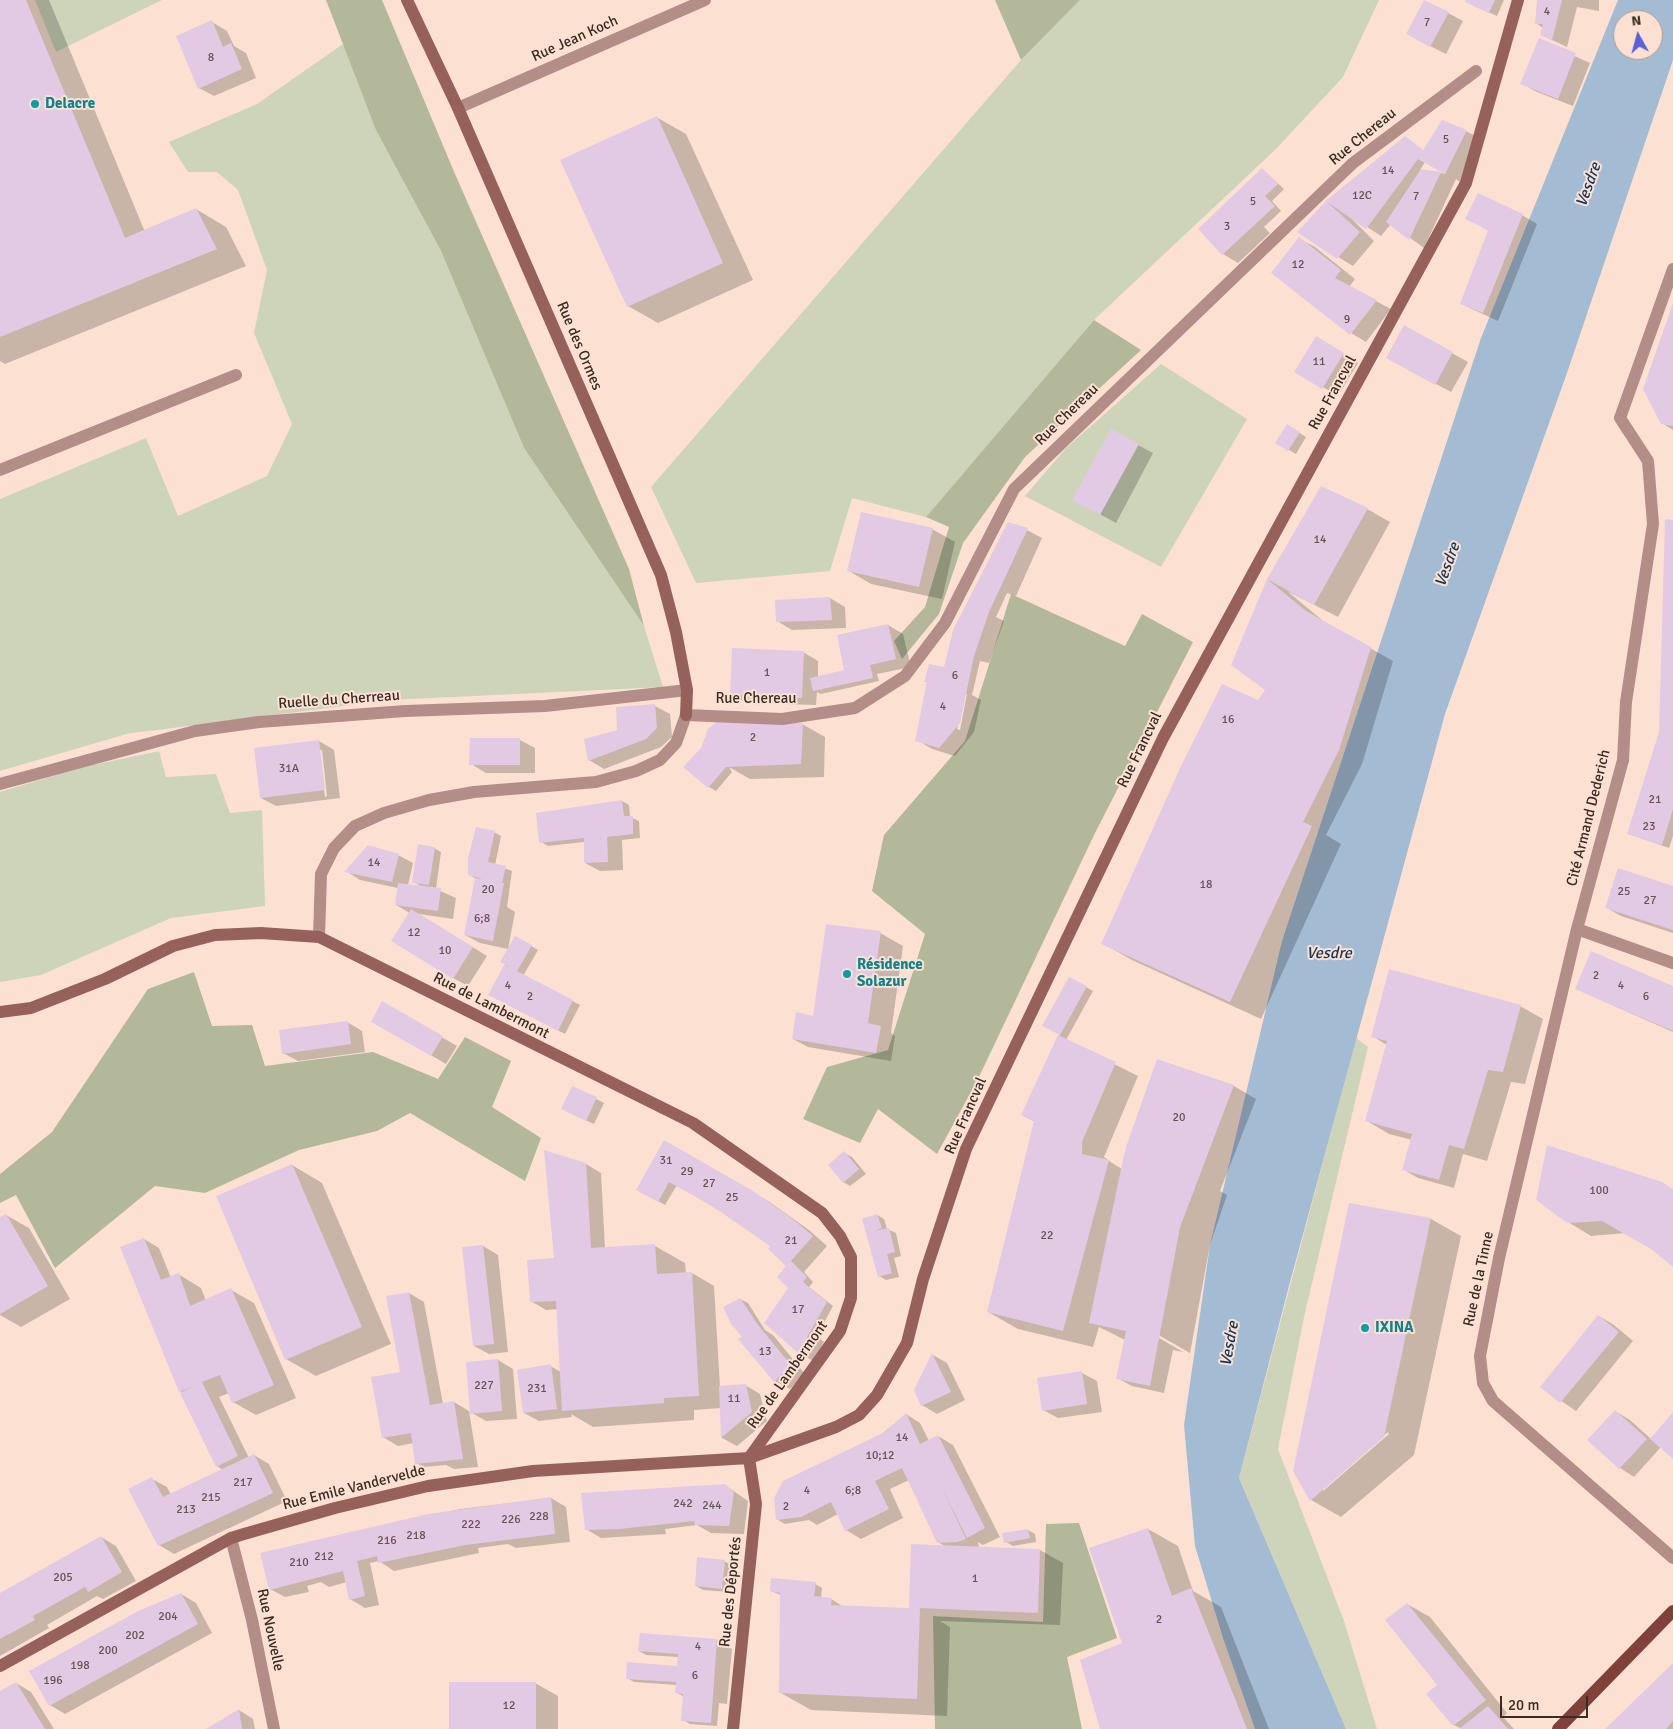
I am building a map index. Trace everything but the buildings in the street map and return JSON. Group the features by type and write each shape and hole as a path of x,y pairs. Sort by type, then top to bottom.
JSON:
{"main road":[{"path":"1558,1729 1673,1611"}],"street":[{"name":"Rue des Ormes","path":"408,0 458,108 661,575 676,632 687,690 686,715"},
{"name":"Rue Jean Koch","path":"458,108 705,0"},
{"name":"Rue Francval","path":"749,1458 836,1427 859,1415 877,1394 907,1343 923,1279 966,1149 1163,738 1466,183 1518,0"},
{"name":"Rue Chereau","path":"686,715 782,719 855,708 905,676 944,622 1014,489 1353,163 1476,71"},
{"name":"Cité Armand Dederich","path":"1577,929 1623,760 1626,702 1653,524 1648,461 1620,418 1673,269"},
{"path":"0,470 236,375"},
{"name":"Ruelle du Cherreau","path":"0,784 41,771 204,730 259,722 395,712 545,706 687,690"},
{"path":"0,1012 31,1008 105,979 173,946 215,935 261,933 319,937 321,874 334,848 355,826 384,813 429,800 474,792 596,782 636,771 660,760 676,742 686,715"},
{"path":"1577,929 1673,963"},
{"name":"Rue de la Tinne","path":"1577,929 1499,1258 1480,1356 1483,1383 1493,1401 1673,1558"},
{"name":"Rue de Lambermont","path":"319,937 693,1124 822,1213 840,1236 851,1257 851,1298 840,1331 749,1458"},
{"name":"Rue Emile Vandervelde","path":"0,1666 231,1538 335,1508 428,1486 533,1471 749,1458"},
{"name":"Rue des Déportés","path":"733,1729 756,1504 749,1458"},
{"name":"Rue Nouvelle","path":"231,1538 252,1620 274,1729"}],"green space":[{"path":"35,0 162,0 56,52"},
{"path":"326,0 382,0 455,174 629,569 644,626 524,448 441,251 376,130"},
{"path":"995,0 1080,0 1021,60"},
{"path":"1080,0 1379,0 1343,77 1276,149 1094,320 926,517 852,498 830,571 696,583 651,487 1021,60"},
{"path":"343,44 376,129 441,251 524,448 644,626 663,687 390,700 130,733 0,771 0,499 146,438 178,516 267,476 292,424 254,333 267,270 238,190 217,172 188,172 169,142 257,104"},
{"path":"1094,320 1141,350 1025,457 963,543 939,614 902,659 894,641 925,607 949,527 926,517"},
{"path":"1161,364 1247,419 1161,567 1025,496 1065,449"},
{"path":"1011,594 1125,646 1142,614 1193,642 1095,833 977,1081 937,1154 878,1109 860,1143 803,1119 827,1067 888,1050 925,934 872,891 884,835 965,741"},
{"path":"159,751 166,777 216,774 230,813 262,810 265,906 171,918 41,975 0,982 0,792 79,768"},
{"path":"194,972 212,1026 252,1025 265,1066 373,1052 438,1079 465,1037 511,1061 492,1107 541,1138 525,1181 410,1113 377,1131 299,1150 205,1193 155,1186 55,1268 16,1195 0,1203 0,1174 52,1132 148,989"},
{"path":"1356,1038 1368,1047 1304,1317 1278,1449 1344,1621 1377,1729 1346,1729 1239,1478"},
{"path":"1079,1523 1117,1638 1067,1657 1082,1729 935,1729 933,1616 1043,1622 1046,1524"}],"water":[{"name":"Vesdre","path":"1618,0 1673,0 1673,60 1567,373 1445,714 1290,1282 1239,1478 1346,1729 1255,1729 1223,1638 1195,1546 1184,1425 1210,1245 1282,941 1481,338 1613,12 1613,60 1663,60 1663,10 1614,10"}],"place":[{"name":"Delacre","path":"35,104"},
{"name":"Résidence Solazur","path":"847,974"},
{"name":"IXINA","path":"1365,1328"}]}
